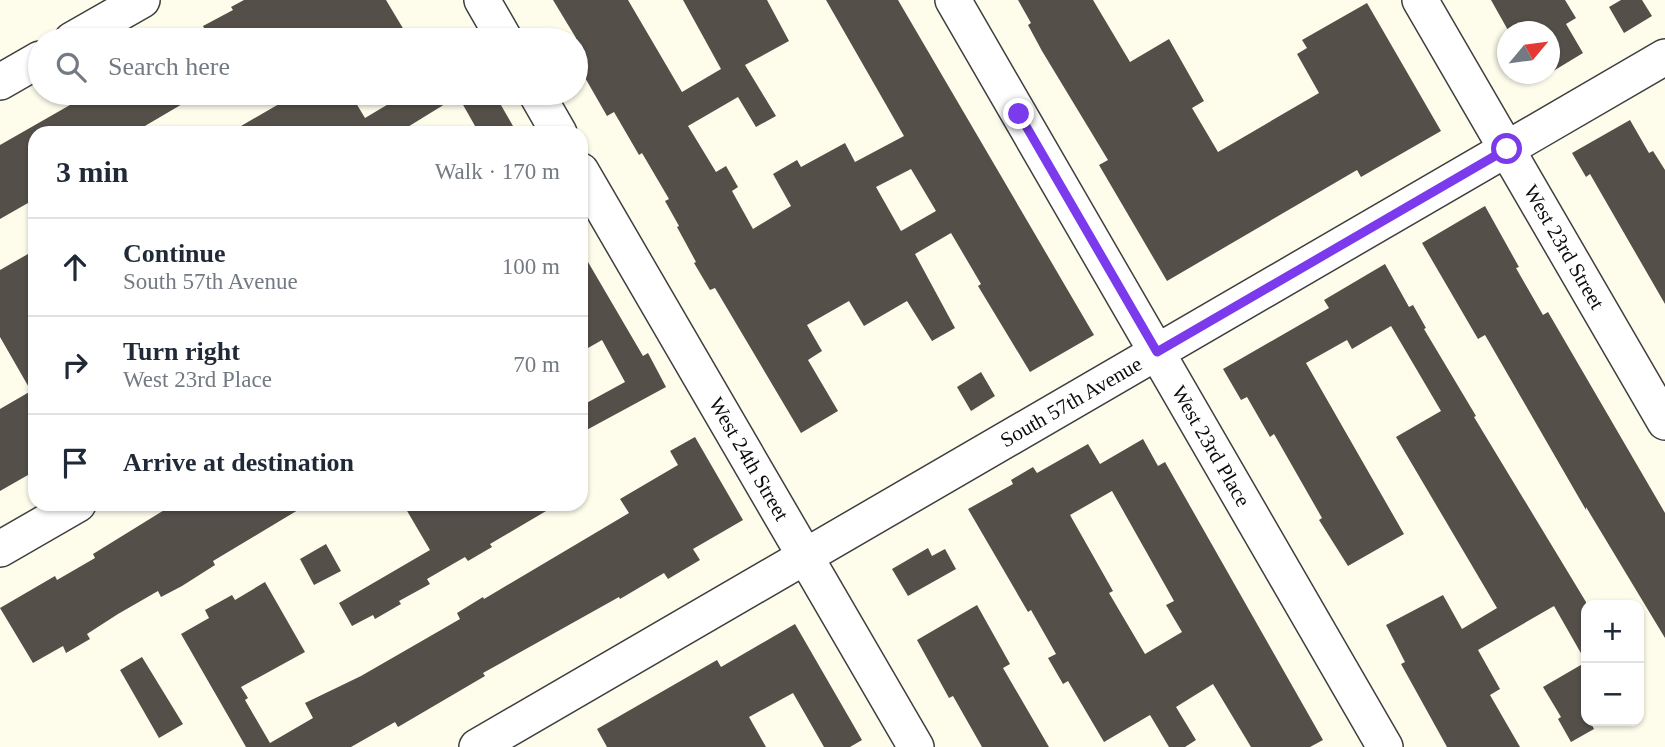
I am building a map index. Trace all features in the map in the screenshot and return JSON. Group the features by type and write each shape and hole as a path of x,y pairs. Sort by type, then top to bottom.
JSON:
{"street":[{"path":"93,28 142,0"},
{"path":"482,0 498,28"},
{"name":"West 23rd Place","path":"953,0 1385,747"},
{"name":"West 23rd Street","path":"1420,0 1665,422"},
{"name":"South 57th Avenue","path":"477,747 1665,57"},
{"path":"0,82 28,66"},
{"path":"543,105 555,126"},
{"name":"West 24th Street","path":"590,206 806,556 916,747"},
{"path":"0,549 66,511"}],"building":[{"path":"244,0 386,0 403,28 204,28 203,26 233,10 231,7"},
{"path":"553,0 628,0 682,92 721,69 683,0 767,0 789,41 745,65 776,116 756,127 738,97 688,126 716,172 726,166 738,187 732,191 753,229 791,206 773,174 797,160 801,167 845,143 855,162 904,136 826,0 898,0 1094,335 1030,372 978,286 981,284 951,233 915,254 955,328 932,341 907,301 864,326 849,301 807,325 822,351 808,360 838,411 801,433 715,288 710,290 694,263 696,262 665,201 669,199 642,153 639,155 614,112 607,116 588,83 588,28 570,28","holes":["911,169 936,211 901,231 876,187"]},
{"path":"1018,0 1093,0 1130,62 1169,39 1204,101 1192,108 1218,152 1319,93 1297,54 1307,48 1302,40 1367,3 1441,131 1361,177 1357,170 1167,281 1099,165 1108,160 1042,51"},
{"path":"1491,0 1565,0 1576,18 1566,24 1583,53 1560,67 1560,21 1503,21"},
{"path":"1621,0 1642,0 1652,16 1624,33 1609,7"},
{"path":"70,105 181,105 145,126 33,126"},
{"path":"277,105 357,105 365,118 387,105 443,105 409,126 241,126"},
{"path":"463,105 501,105 513,126 475,126"},
{"path":"1630,120 1649,153 1653,151 1665,170 1665,304 1590,174 1586,177 1572,153"},
{"path":"28,129 28,203 0,219 0,145"},
{"path":"1485,206 1543,315 1548,312 1665,513 1665,638 1586,507 1586,510 1485,335 1478,339 1422,243"},
{"path":"28,254 28,386 0,337 0,270"},
{"path":"588,262 643,356 648,353 666,387 588,429 588,402 625,382 602,340 588,348"},
{"path":"1385,264 1409,307 1413,305 1426,328 1424,329 1476,416 1474,417 1585,600 1581,600 1581,653 1554,606 1478,650 1500,689 1490,695 1520,747 1447,747 1401,664 1405,662 1386,625 1443,595 1462,629 1497,608 1396,437 1441,411 1391,326 1352,349 1347,340 1306,363 1404,534 1348,566 1319,520 1322,518 1274,434 1270,437 1247,397 1241,400 1223,369 1329,308 1324,300"},
{"path":"981,372 995,396 971,411 957,387"},
{"path":"28,393 28,475 0,491 0,409"},
{"path":"695,437 743,520 693,549 700,560 668,579 664,573 620,599 619,597 483,673 485,676 398,727 395,722 351,747 246,747 181,634 209,618 205,610 232,595 235,600 265,582 305,652 241,687 248,698 245,700 270,743 313,718 305,703 361,676 460,619 457,613 629,513 620,499 678,465 670,451"},
{"path":"1143,439 1158,466 1165,462 1323,740 1310,747 1251,747 1213,684 1176,707 1196,740 1185,747 1169,747 1150,715 1104,742 1068,681 1063,684 1048,658 1056,654 1031,610 1028,612 968,509 1013,484 1011,480 1033,467 1037,473 1088,444 1100,464","holes":["1112,491 1174,601 1166,605 1182,632 1145,654 1109,593 1113,591 1070,515"]},
{"path":"163,511 296,511 213,561 215,565 182,586 161,597 158,591 118,614 87,634 90,639 66,653 63,646 33,663 0,608 55,576 57,580 95,558 93,554"},
{"path":"407,511 546,511 490,544 492,547 468,561 465,557 427,579 430,584 399,601 401,604 375,619 373,615 352,626 339,603 430,550"},
{"path":"326,544 341,571 314,585 300,559"},
{"path":"928,548 932,556 945,549 956,569 908,596 892,569"},
{"path":"977,605 1010,664 1003,668 1049,747 982,747 953,696 949,698 917,640"},
{"path":"795,624 862,740 850,747 824,747 793,693 749,717 766,747 607,747 597,729 717,660 721,667"},
{"path":"142,657 183,724 159,738 120,670"},
{"path":"1581,665 1581,726 1592,726 1594,729 1571,742 1558,719 1561,717 1543,687"}],"route":[{"path":"1019,114 1157,352 1507,149"}]}
